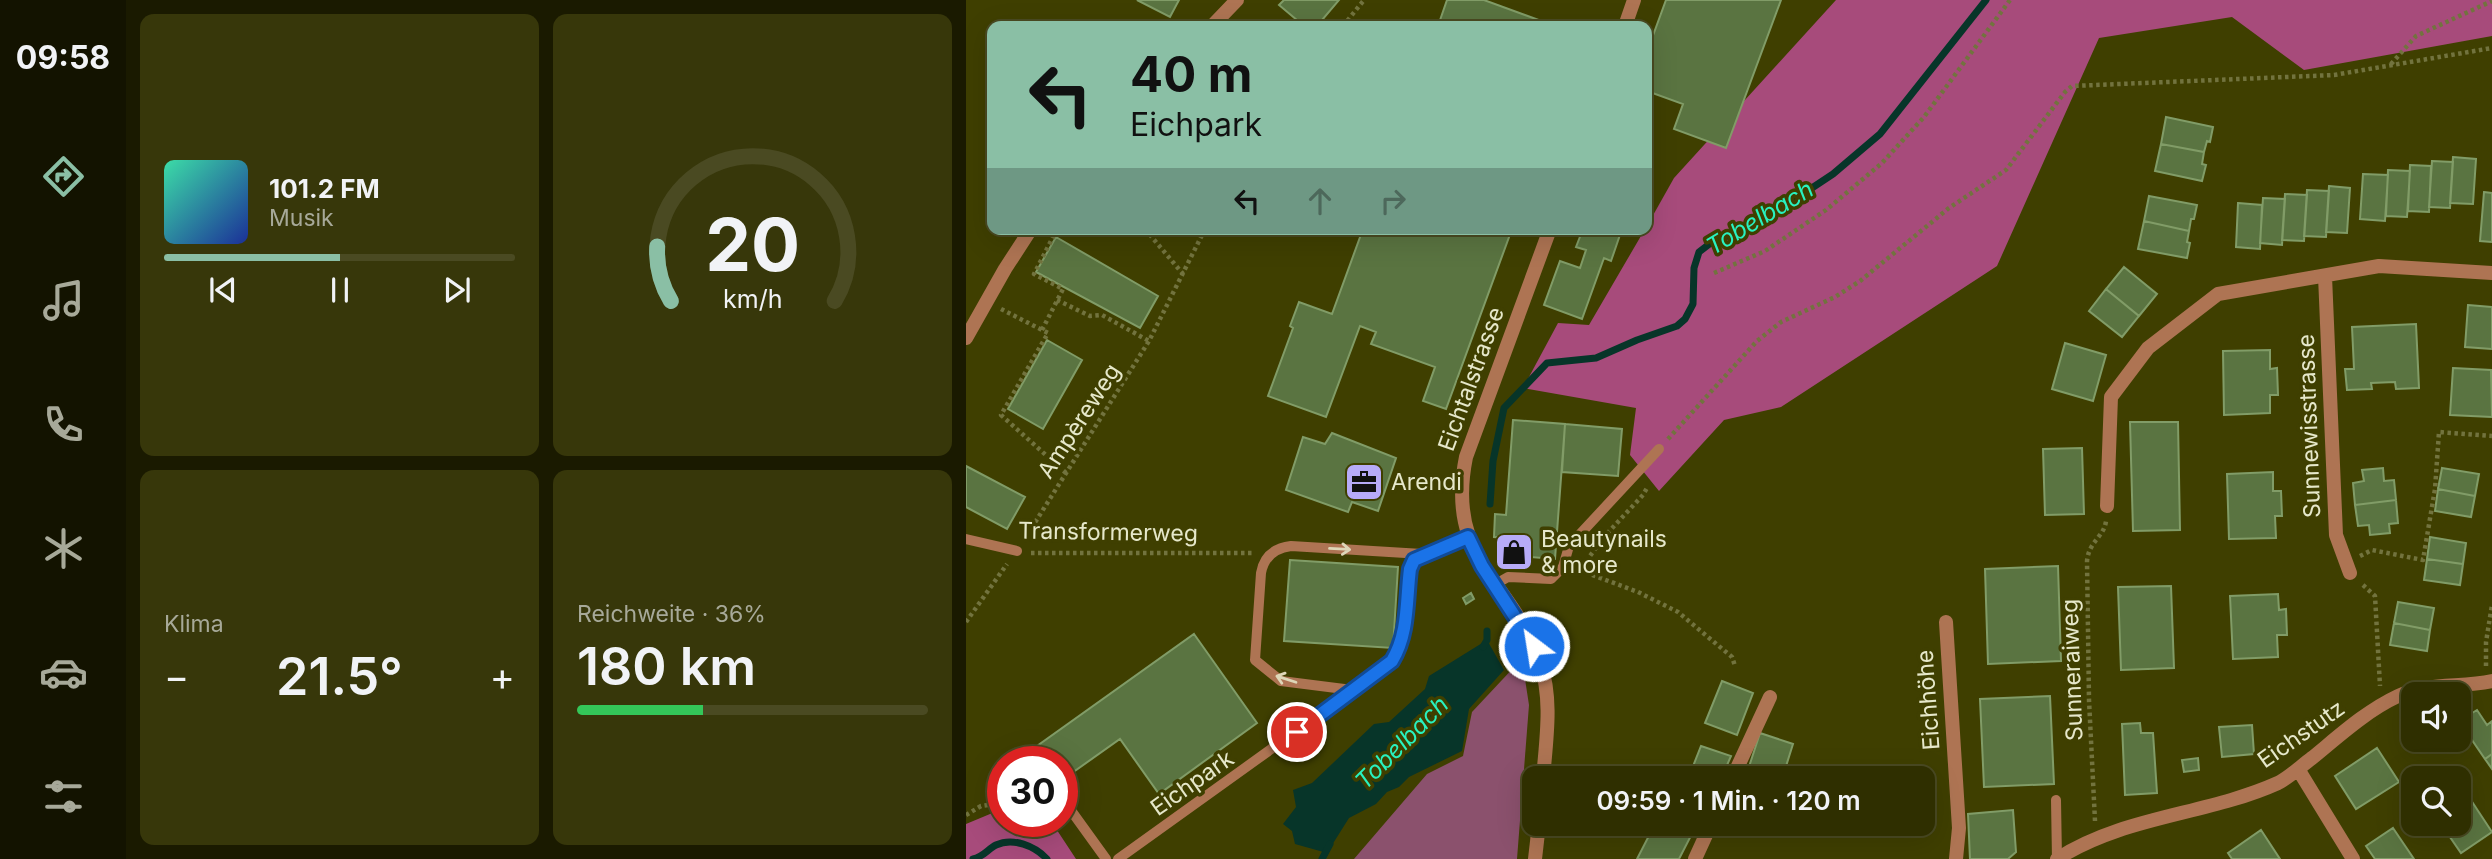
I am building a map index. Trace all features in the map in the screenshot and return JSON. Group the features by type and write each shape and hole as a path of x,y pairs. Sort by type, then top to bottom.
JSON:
{"street":[{"path":"1217,21 1237,0"},
{"path":"1627,21 1634,0"},
{"path":"966,338 1027,235"},
{"name":"Eichtalstrasse","path":"1544,766 1548,720 1547,692 1541,664 1526,631 1482,566 1468,537 1462,514 1461,489 1466,457 1548,235"},
{"path":"2107,506 2111,397 2148,348 2218,294 2379,266 2492,273"},
{"name":"Sunnewisstrasse","path":"2325,276 2336,536 2350,573"},
{"name":"Eichhöhe","path":"1946,622 1959,828 1956,859"},
{"name":"Eichstutz","path":"2057,859 2096,839 2142,823 2243,797 2280,782 2382,705 2401,695 2420,688 2489,682"},
{"path":"1738,766 1770,697"},
{"path":"2298,769 2353,859"},
{"path":"1535,859 1538,836"},
{"path":"1695,859 1706,836"}],"lane":[{"path":"1494,585 1508,577 1551,579 1563,567 1569,546 1659,449"},
{"path":"1353,690 1281,681 1255,660 1264,561 1279,549 1291,546 1423,554 1468,537"},
{"name":"Transformerweg","path":"966,539 1017,551"},
{"name":"Eichpark","path":"1118,859 1387,666 1400,647 1404,633 1410,569 1414,560 1423,554"},
{"path":"2056,800 2057,859"},
{"path":"1078,820 1106,859"}],"path":[{"path":"1346,21 1364,0"},
{"path":"1714,273 1765,251 1826,210 1882,163 1924,117 2010,0"},
{"path":"2390,66 2416,36 2492,1"},
{"path":"1659,449 1757,341 1782,322 1835,297 1860,281 1949,208 2006,170 2072,86 2326,76 2492,48"},
{"path":"1041,330 1063,289 1034,274 1054,235"},
{"path":"1150,235 1183,274"},
{"name":"Ampèreweg","path":"966,622 1017,551 1149,341 1202,235"},
{"path":"1058,300 1090,316 1102,315 1149,341"},
{"path":"1011,314 1048,333 1001,415 1066,473"},
{"path":"2382,705 2375,596 2350,573 2358,558 2372,550 2423,559 2435,489 2439,432 2492,436"},
{"path":"1648,485 1643,495 1597,545 1580,570 1629,588 1678,612 1732,657 1735,666"},
{"name":"Sunneraiweg","path":"2096,839 2089,700 2087,561 2088,549 2105,527 2107,506"},
{"name":"Transformerweg","path":"1017,551 1054,554 1250,553"},
{"path":"2489,682 2486,642 2492,605"},
{"path":"966,815 987,805"}],"shaded area":[{"path":"1836,0 2492,0 2492,36 2304,70 2232,17 2099,38 1997,266 1781,407 1724,420 1659,491 1630,455 1636,408 1523,388 1558,323 1589,325 1642,235 1652,235 1652,217 1674,178"},
{"path":"1517,664 1525,679 1529,705 1524,766 1522,766 1517,859 1354,859 1427,774 1463,756 1472,712"},
{"path":"987,815 987,837 1062,837 1076,859 966,859 966,824"}],"water":[{"path":"1487,640 1504,670 1469,709 1462,751 1409,777 1399,787 1387,792 1376,804 1349,818 1327,853 1295,844 1292,831 1283,824 1296,807 1293,790 1312,783 1374,724 1389,722 1425,689 1429,676"}],"building":[{"path":"1137,0 1179,0 1170,17"},
{"path":"1284,0 1339,0 1321,21 1298,21 1279,5"},
{"path":"1447,0 1484,0 1541,21 1440,21"},
{"path":"1666,0 1781,0 1726,148 1674,129 1683,104 1652,93 1652,38"},
{"path":"2166,117 2213,127 2210,142 2207,141 2204,152 2161,144"},
{"path":"2161,144 2204,152 2202,164 2206,165 2202,181 2155,171"},
{"path":"2453,157 2476,159 2473,204 2450,203"},
{"path":"2432,161 2453,162 2450,208 2429,207"},
{"path":"2410,165 2431,166 2429,212 2408,211"},
{"path":"2388,170 2410,171 2407,217 2386,216"},
{"path":"2363,174 2388,175 2385,221 2360,219"},
{"path":"2329,186 2350,188 2347,233 2326,232"},
{"path":"2307,190 2329,191 2326,237 2304,236"},
{"path":"2484,192 2492,193 2492,242 2480,241"},
{"path":"2285,194 2307,195 2304,241 2282,240"},
{"path":"2149,196 2197,205 2189,231 2144,221"},
{"path":"2263,198 2285,199 2282,245 2260,243"},
{"path":"2238,203 2262,205 2260,249 2236,247"},
{"path":"2144,221 2189,231 2187,258 2138,249"},
{"path":"1361,235 1510,235 1446,409 1423,401 1435,367 1371,344 1376,332 1360,326 1326,417 1268,396 1293,328 1290,326 1299,302 1332,314"},
{"path":"1581,235 1620,235 1611,261 1604,258 1582,319 1544,305 1560,261 1580,268 1586,250 1576,247"},
{"path":"1056,237 1158,296 1140,328 1036,272"},
{"path":"2124,267 2157,294 2139,316 2106,289"},
{"path":"2106,289 2139,316 2122,337 2089,311"},
{"path":"2468,305 2492,307 2492,349 2465,347"},
{"path":"2416,324 2419,388 2396,389 2395,382 2371,383 2372,389 2347,390 2345,369 2354,369 2352,327"},
{"path":"1047,340 1082,360 1043,429 1008,409"},
{"path":"2065,343 2106,355 2093,401 2052,389"},
{"path":"2270,350 2270,369 2277,368 2278,395 2270,395 2270,413 2224,415 2223,351"},
{"path":"2453,368 2491,370 2492,417 2450,415"},
{"path":"1513,420 1565,424 1555,559 1504,555 1505,538 1494,537 1495,514 1506,515"},
{"path":"2130,422 2178,422 2180,530 2133,531"},
{"path":"1565,424 1622,429 1618,476 1562,472"},
{"path":"1332,433 1396,458 1378,511 1352,502 1348,512 1286,490 1303,437 1325,444"},
{"path":"2082,448 2084,514 2045,515 2043,449"},
{"path":"966,466 1025,497 1007,529 966,507"},
{"path":"2383,468 2384,481 2394,480 2396,500 2355,505 2353,483 2364,481 2362,470"},
{"path":"2442,468 2479,474 2475,496 2438,489"},
{"path":"2273,472 2273,491 2281,491 2282,516 2275,516 2276,538 2229,539 2227,474"},
{"path":"2438,489 2475,496 2471,517 2435,511"},
{"path":"2396,500 2398,523 2389,524 2390,533 2370,535 2369,525 2358,526 2355,505"},
{"path":"2430,537 2466,543 2463,564 2427,559"},
{"path":"2427,559 2463,564 2460,585 2424,580"},
{"path":"1290,560 1398,567 1393,648 1284,641"},
{"path":"2058,566 2061,661 1988,664 1985,569"},
{"path":"2171,586 2174,668 2121,670 2118,587"},
{"path":"1471,593 1474,599 1466,604 1463,598"},
{"path":"2278,594 2279,610 2286,609 2287,635 2277,635 2278,657 2233,659 2230,596"},
{"path":"2398,602 2434,608 2430,630 2394,623"},
{"path":"2394,623 2430,630 2427,651 2390,645"},
{"path":"1194,634 1257,723 1159,794 1120,739 1078,769 1078,746 1037,746"},
{"path":"1722,681 1753,693 1737,735 1705,723"},
{"path":"2050,696 2054,784 1984,787 1980,699"},
{"path":"2477,710 2487,725 2492,721 2492,754 2485,759 2471,739 2471,714"},
{"path":"2140,723 2141,733 2153,733 2157,793 2125,795 2122,724"},
{"path":"2252,725 2254,754 2222,757 2219,727"},
{"path":"1760,733 1793,744 1786,766 1749,766"},
{"path":"1701,746 1731,756 1727,766 1693,766"},
{"path":"2377,748 2399,782 2356,809 2335,776"},
{"path":"2492,754 2492,769 2485,759"},
{"path":"2198,758 2199,770 2184,772 2182,760"},
{"path":"2471,800 2492,832 2461,853 2449,836 2471,836"},
{"path":"2013,810 2016,852 2008,859 1970,859 1968,814"},
{"path":"2393,828 2414,859 2375,859 2366,846"},
{"path":"2261,830 2280,859 2232,859 2228,853"},
{"path":"1649,836 1691,836 1679,859 1637,859"}],"waterway":[{"name":"Tobelbach","path":"1490,504 1493,461 1504,408 1547,363 1596,358 1677,326 1685,319 1693,304 1694,268 1699,252 1712,242 1756,225 1833,174 1880,134 1986,0"},
{"name":"Tobelbach","path":"1483,647 1487,640 1487,631"},
{"name":"Tobelbach","path":"973,859 996,845 1009,842 1030,847 1047,859"},
{"name":"Tobelbach","path":"1322,859 1330,844"}],"place":[{"name":"Arendi","path":"1364,482"},
{"name":"Beautynails & more","path":"1514,552"}],"route":[{"path":"1297,732 1392,661 1404,633 1410,569 1414,560 1468,537 1482,566 1534,646"}]}
